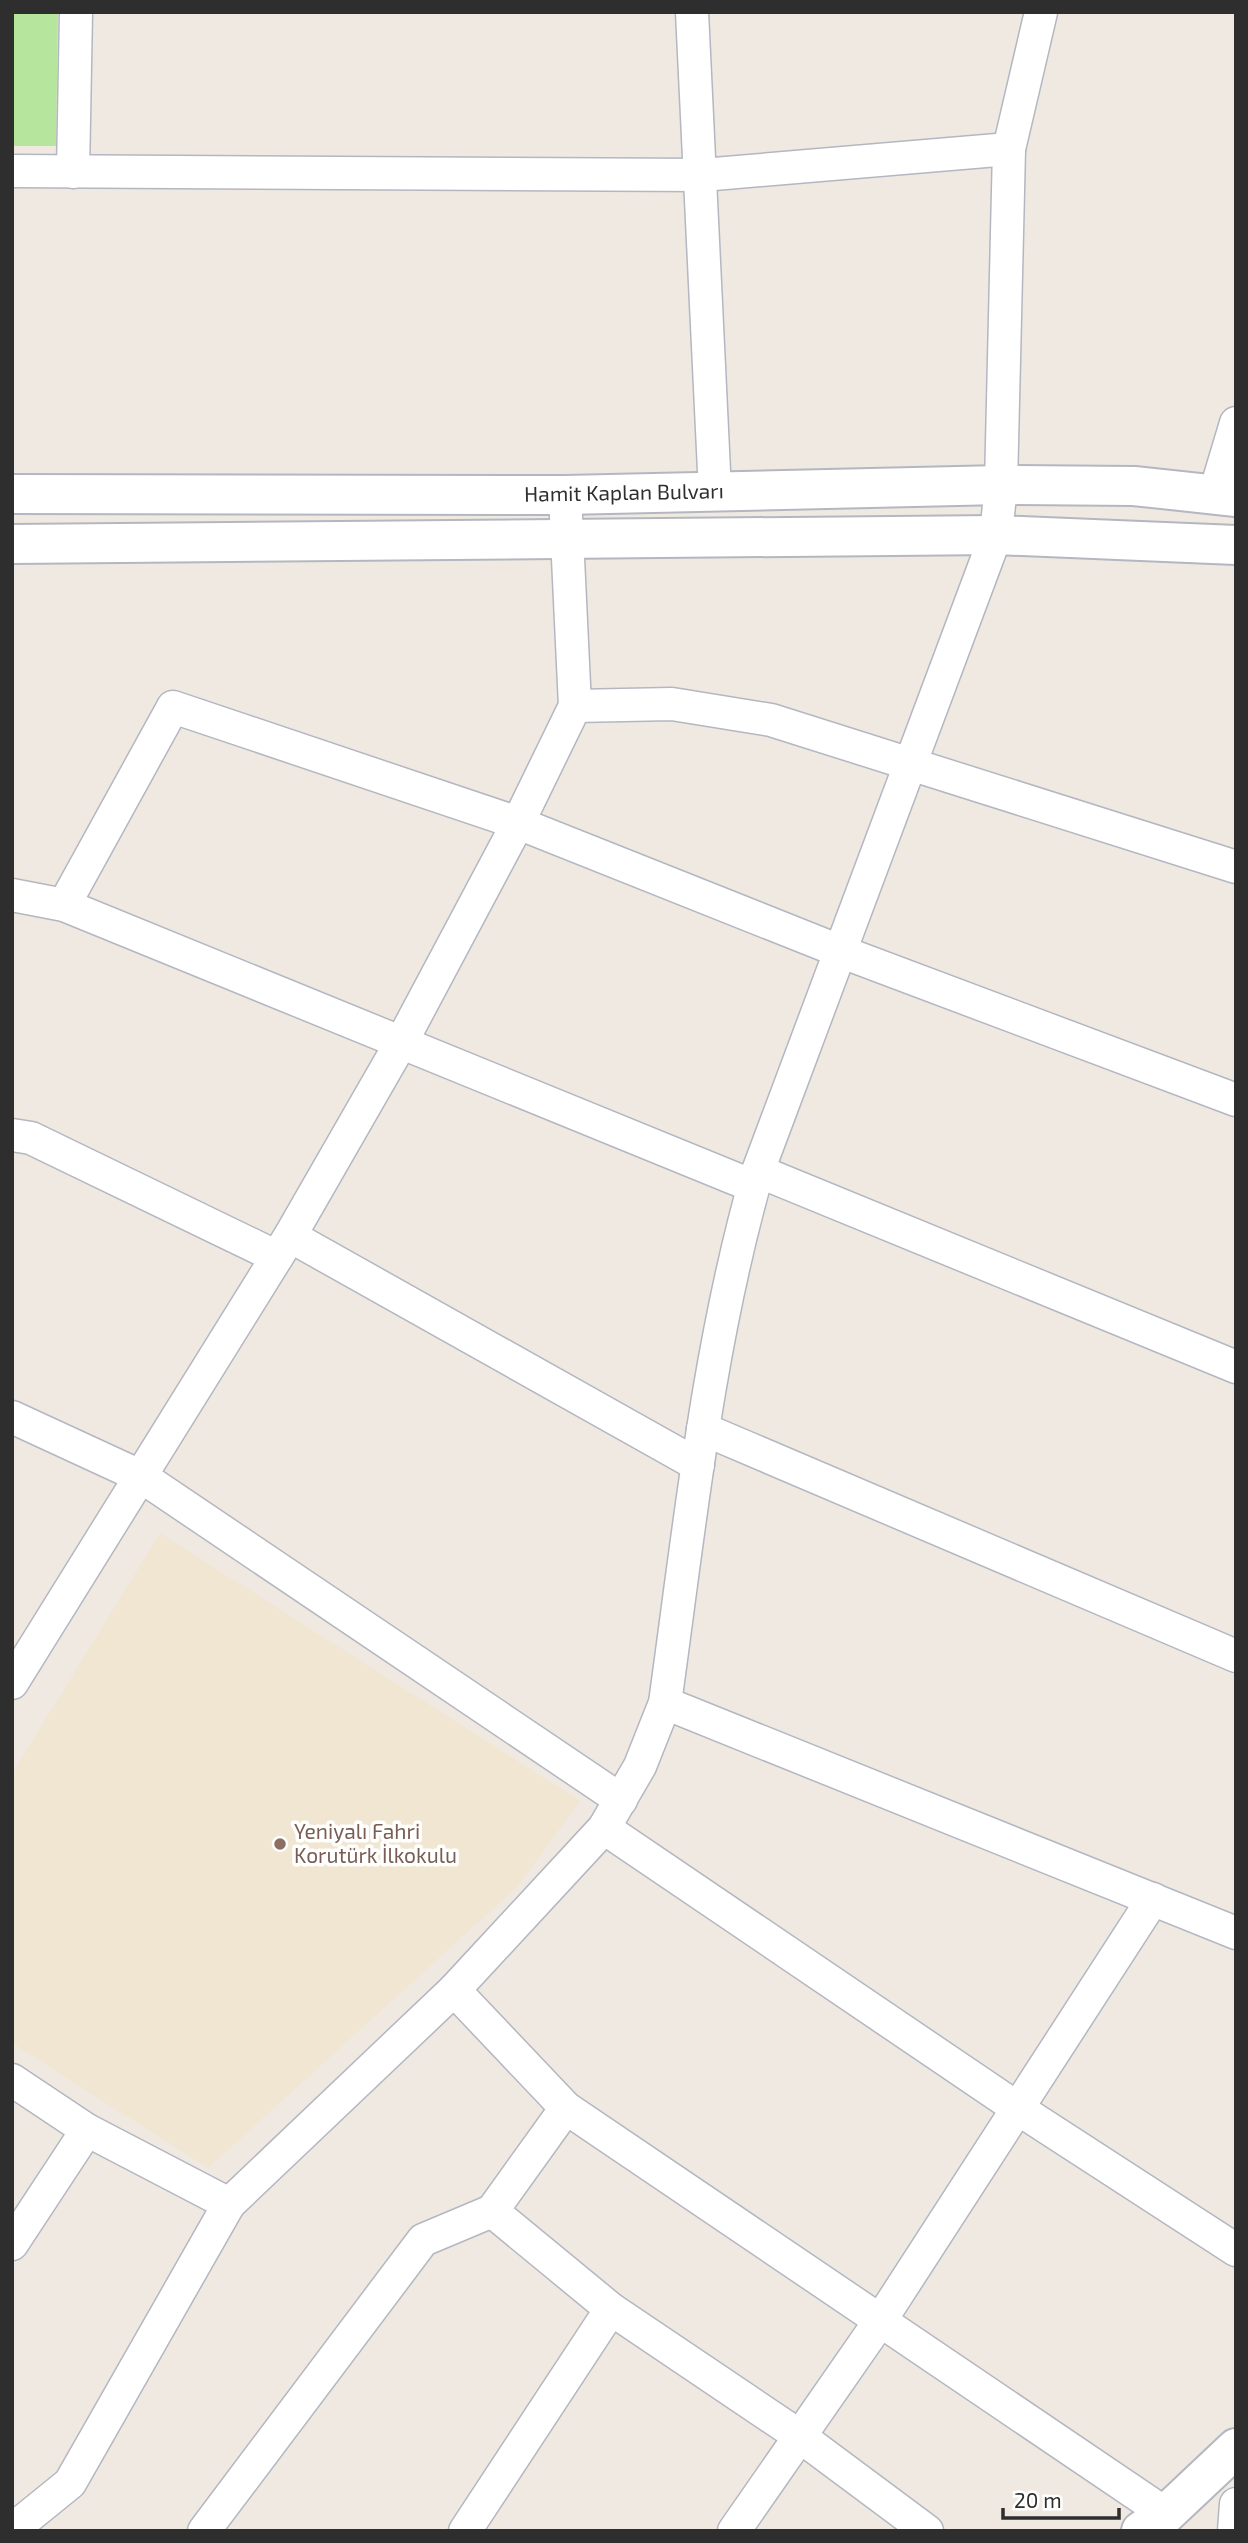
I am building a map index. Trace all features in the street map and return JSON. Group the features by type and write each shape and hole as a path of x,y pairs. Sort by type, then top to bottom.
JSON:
{"main road":[{"name":"Hamit Kaplan Bulvarı","path":"12,494 565,495 1002,485 1134,486 1225,495"},
{"path":"12,544 996,535 1236,545"},
{"path":"1154,2522 1236,2448"}],"street":[{"path":"73,172 76,12"},
{"path":"692,12 702,175 715,492"},
{"path":"12,2530 70,2483 229,2204 454,1990 604,1828 655,1734 665,1703 703,1429 738,1235 756,1178 996,535 1002,485 1009,149 1041,12"},
{"path":"12,171 702,175 1009,149"},
{"path":"1225,495 1236,423"},
{"path":"12,1683 284,1246 402,1041 518,823 575,706 565,495"},
{"path":"575,706 659,704 717,709 771,720 1236,867"},
{"path":"64,905 173,706 518,823 842,952 1236,1100"},
{"path":"12,895 64,905 402,1041 1236,1367"},
{"path":"12,1135 31,1138 284,1246 698,1465"},
{"path":"12,1417 142,1477 621,1800"},
{"path":"703,1429 1236,1656"},
{"path":"665,1703 1236,1933"},
{"path":"604,1828 1017,2108 1236,2250"},
{"path":"734,2531 798,2435 880,2321 1153,1899"},
{"path":"454,1990 566,2108 880,2321 1154,2522"},
{"path":"12,2080 87,2130 229,2204"},
{"path":"204,2531 423,2240 492,2211 566,2108"},
{"path":"12,2244 87,2130"},
{"path":"492,2211 611,2309 798,2435 927,2531"},
{"path":"465,2531 611,2309"},
{"path":"1234,2531 1236,2504"}],"shaded area":[{"name":"Yeniyalı Fahri Korutürk İlkokulu","path":"160,1533 580,1801 517,1887 208,2168 12,2043 12,1774"}],"green space":[{"path":"12,12 58,12 56,146 12,146"}],"place":[{"name":"Yeniyalı Fahri Korutürk İlkokulu","path":"280,1844"}]}
